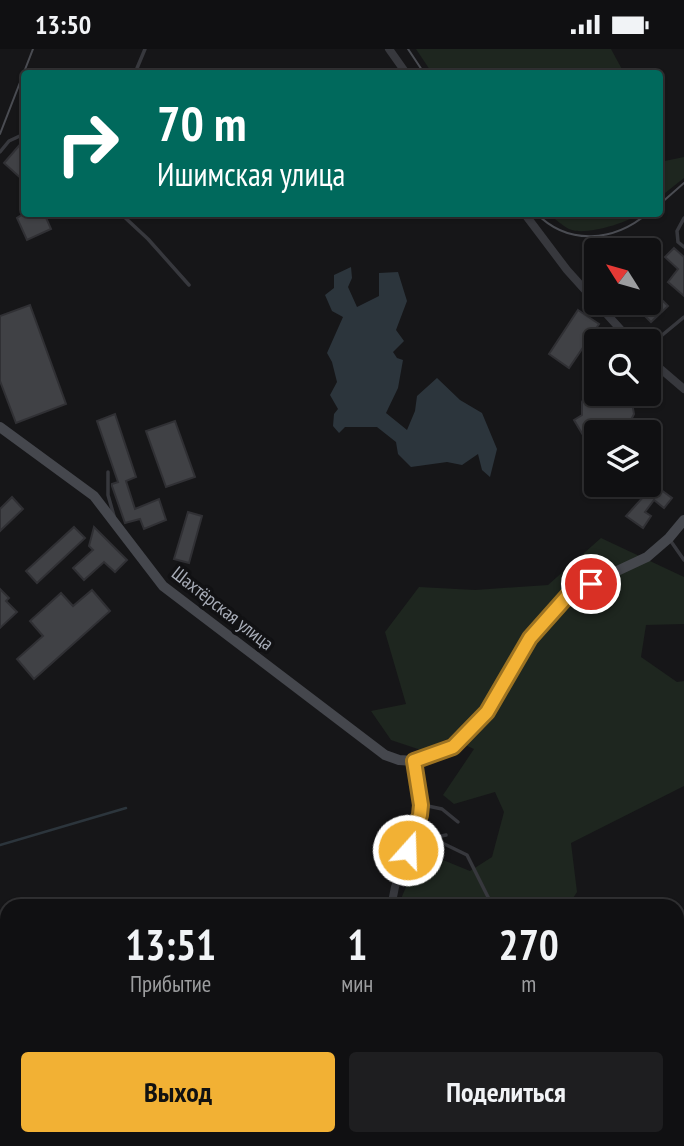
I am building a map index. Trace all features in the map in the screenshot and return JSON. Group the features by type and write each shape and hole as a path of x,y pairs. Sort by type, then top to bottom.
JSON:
{"main road":[{"name":"Шахтёрская улица","path":"0,427 94,496 163,586 386,755 399,760 414,761"},
{"path":"414,761 453,747 487,712 530,638 570,593 648,557 684,520"}],"street":[{"path":"389,49 404,70"},
{"path":"527,217 567,269 620,329"},
{"path":"661,369 684,389"},
{"path":"393,899 420,815 414,761"}],"lane":[{"path":"136,70 145,49"},
{"path":"0,152 9,141 21,135"},
{"path":"124,217 189,285"},
{"path":"684,218 677,231 678,241 684,247"},
{"path":"661,336 684,317"},
{"path":"108,472 108,495 118,528"},
{"path":"669,538 684,560"},
{"path":"421,805 442,809 458,822"},
{"path":"414,831 467,855 489,899"},
{"path":"432,838 446,835"}],"shaded area":[{"path":"416,49 611,49 622,70 430,70"},
{"path":"684,157 684,178 663,195 663,161"},
{"path":"552,217 633,217 597,230 579,231 566,227"},
{"path":"351,267 352,278 348,287 357,307 379,296 379,273 398,272 407,301 396,330 404,341 393,352 397,358 403,360 398,388 386,413 407,430 415,411 417,396 437,378 460,400 482,413 497,449 490,477 482,470 478,454 462,465 447,462 411,467 398,454 396,442 377,427 345,427 339,433 333,426 334,414 338,409 330,395 337,382 327,353 343,317 332,311 325,295 334,288 334,275"},
{"path":"601,538 684,577 684,624 646,625 641,657 677,682 684,681 684,786 571,843 577,892 572,899 401,899 421,851 470,871 492,857 504,812 495,792 454,804 443,795 474,749 450,738 421,750 391,740 371,711 406,704 385,632 419,587 475,590 548,585"}],"building":[{"path":"21,143 21,178 4,163"},
{"path":"21,216 46,217 51,229 27,240 17,218"},
{"path":"674,248 684,257 684,296 668,282 678,269 665,257"},
{"path":"662,300 668,306 662,312"},
{"path":"30,305 66,404 16,423 0,381 0,316"},
{"path":"578,310 599,324 596,329 584,329 584,346 569,368 549,354"},
{"path":"644,315 658,315 651,322"},
{"path":"584,398 584,406 633,406 634,414 631,420 584,420 583,435 574,420 582,415"},
{"path":"115,414 136,477 126,481 135,509 159,499 166,520 144,529 140,519 125,523 112,486 118,482 97,421"},
{"path":"175,421 195,477 166,487 146,431"},
{"path":"661,490 672,498 664,508 654,500 645,512 651,516 643,528 626,516 643,497 661,497"},
{"path":"12,497 23,509 0,531 0,509"},
{"path":"188,512 202,516 189,563 174,559"},
{"path":"74,527 85,538 37,583 26,571"},
{"path":"94,527 127,560 115,572 104,562 84,580 73,568 93,550 89,546"},
{"path":"0,589 9,598 6,601 17,612 0,628"},
{"path":"92,590 110,611 34,679 17,659 43,636 30,621 61,593 73,606"}],"waterway":[{"path":"0,845 126,808"}],"tram line":[{"path":"25,70 33,49"},
{"path":"408,49 422,70"},
{"path":"0,134 21,80"},
{"path":"663,201 684,183"},
{"path":"541,217 562,231 591,236 621,230 643,217"}],"route":[{"path":"408,850 421,805 414,761 453,747 487,712 530,638 570,593 591,584"}]}
